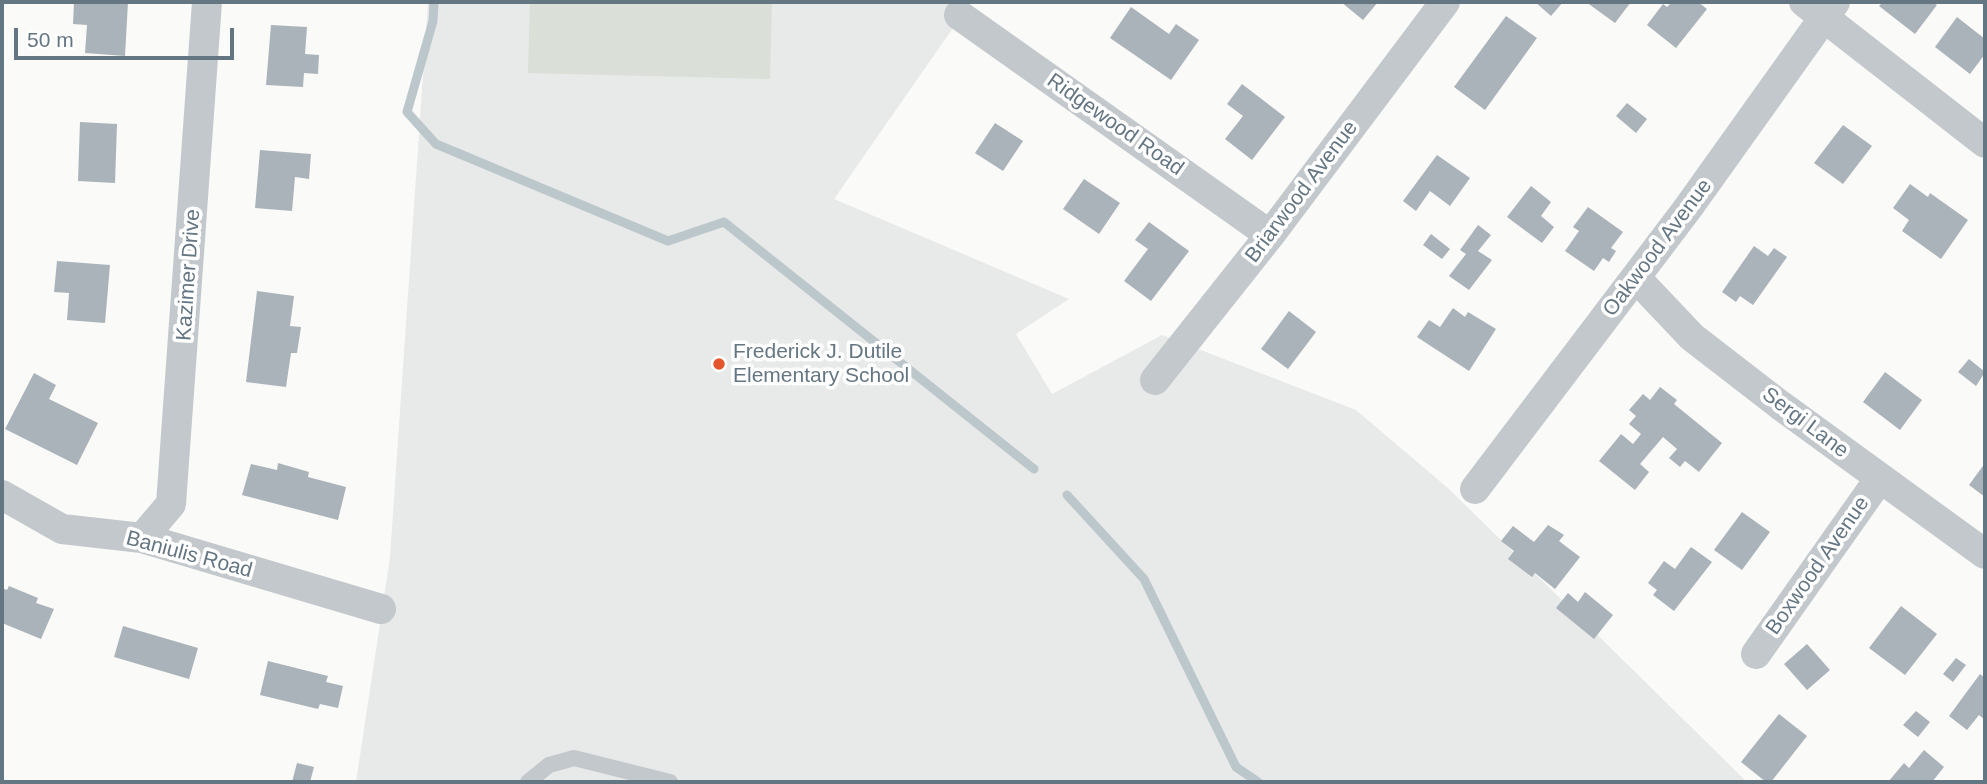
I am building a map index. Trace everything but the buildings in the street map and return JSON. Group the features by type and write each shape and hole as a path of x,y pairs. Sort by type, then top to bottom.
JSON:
{"street":[{"name":"Kazimer Drive","path":"142,538 171,503 207,2"},
{"name":"Briarwood Avenue","path":"1155,380 1270,235 1445,2"},
{"path":"1821,6 1985,143"},
{"name":"Oakwood Avenue","path":"1475,489 1636,278 1821,6"},
{"name":"Ridgewood Road","path":"959,15 1270,235"},
{"name":"Sergi Lane","path":"1636,278 1692,337 1985,554"},
{"name":"Boxwood Avenue","path":"1756,654 1880,478"},
{"name":"Baniulis Road","path":"2,495 62,529 142,538 381,609"}],"lane":[{"path":"528,782 549,765 574,758 670,782"}],"shaded area":[{"name":"Frederick J. Dutile Elementary School","path":"428,2 971,2 834,199 1069,299 1016,334 1052,394 1162,335 1356,410 1449,489 1747,782 356,782 390,557"},
{"path":"530,2 772,2 770,79 528,73"}],"waterway":[{"path":"434,2 433,21 407,112 436,144 668,241 724,222 1034,469"},
{"path":"1067,495 1144,579 1236,767 1258,782"}],"place":[{"name":"Frederick J. Dutile Elementary School","path":"719,364"}]}
